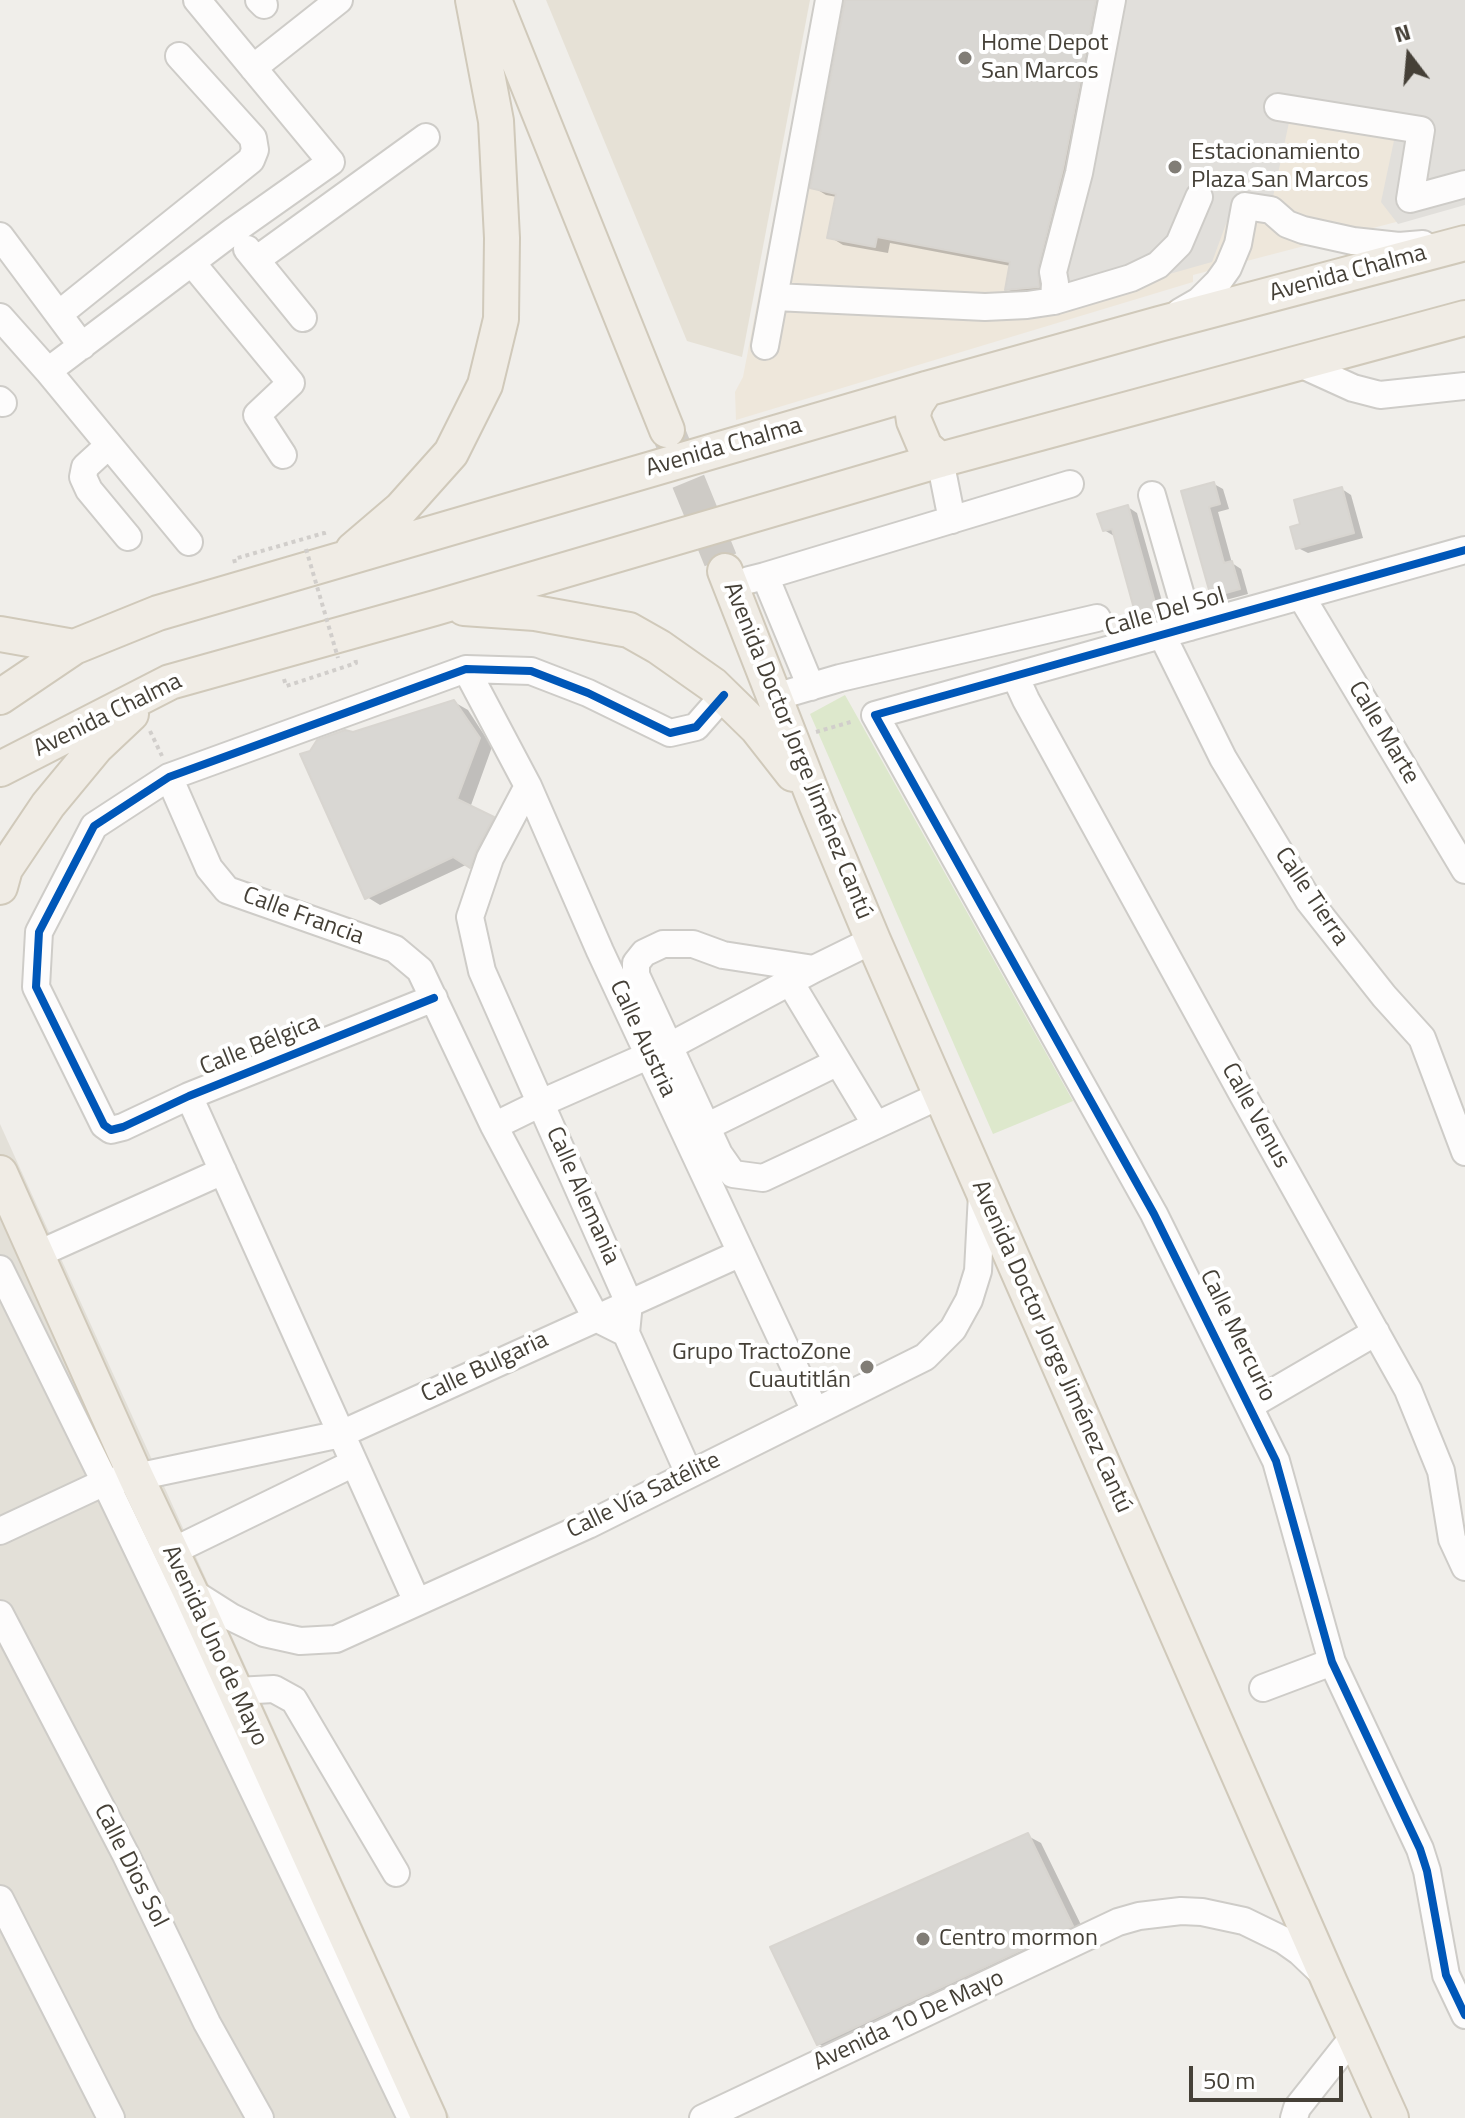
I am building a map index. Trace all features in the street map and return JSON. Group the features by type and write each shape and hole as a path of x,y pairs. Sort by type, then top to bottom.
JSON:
{"main road":[{"path":"344,558 401,509 451,453 485,385 501,319 502,238 496,121 473,0"},
{"path":"494,0 667,430"},
{"name":"Avenida Chalma","path":"0,697 74,647 158,613 926,389 1465,243"},
{"name":"Avenida Chalma","path":"0,769 170,682 940,460 1465,318"},
{"path":"926,389 916,404 914,421 925,447 940,460"},
{"name":"Avenida Doctor Jorge Jiménez Cantú","path":"728,577 873,940 1391,2118"},
{"path":"435,608 535,613 629,630 689,666 724,695 757,728 817,806"},
{"path":"0,634 74,647"},
{"path":"0,887 5,869 25,836 72,775 122,721 170,682"},
{"name":"Avenida Uno de Mayo","path":"0,1173 38,1254 121,1480 171,1552 190,1591 429,2118"}],"street":[{"path":"48,371 232,232 331,162 197,0"},
{"path":"253,68 339,0"},
{"path":"765,346 829,0"},
{"path":"1054,301 1053,272 1079,173 1112,0"},
{"path":"59,314 251,160 255,150 253,138 179,56"},
{"path":"1278,107 1421,130 1410,199 1465,184"},
{"path":"256,260 426,137"},
{"path":"775,297 985,307 1054,301 1131,278 1158,265 1179,244 1199,197"},
{"path":"1159,324 1199,301 1218,282 1228,268 1251,207 1271,210 1287,224 1303,230 1353,241 1399,246 1465,243"},
{"path":"232,232 303,318"},
{"path":"0,236 82,346"},
{"path":"192,263 291,383 257,415 283,455"},
{"path":"0,317 189,542"},
{"path":"1298,363 1353,388 1380,395 1461,380"},
{"path":"108,446 85,467 83,477 89,490 128,537"},
{"path":"940,460 952,520"},
{"path":"728,577 765,576 1070,484"},
{"path":"1152,495 1190,627"},
{"name":"Calle Del Sol","path":"875,715 1465,550"},
{"path":"765,576 811,687"},
{"name":"Calle Marte","path":"1301,596 1465,870"},
{"path":"775,697 840,678 1097,618"},
{"name":"Calle Tierra","path":"1162,635 1223,758 1309,901 1384,996 1422,1038 1465,1152"},
{"path":"169,777 466,669 531,671 588,693 670,733 696,727 724,695"},
{"name":"Calle Austria","path":"466,669 528,786 658,1051 741,1253 815,1411"},
{"name":"Calle Venus","path":"1015,676 1190,1000 1408,1390 1441,1471 1465,1567"},
{"name":"Calle Mercurio","path":"875,715 1154,1214 1276,1461 1332,1662 1420,1849 1427,1871 1446,1975 1465,2015"},
{"name":"Calle Francia","path":"169,777 209,868 227,890 395,949 420,970 494,1126 596,1318"},
{"name":"Calle Bélgica","path":"169,777 94,826 39,932 36,987 104,1125 111,1130 123,1127 189,1096 434,998"},
{"name":"Calle Alemania","path":"528,786 490,858 470,917 482,971 629,1303 626,1333 689,1474"},
{"path":"494,1126 658,1051 873,940"},
{"path":"814,969 723,955 693,944 663,944 644,953 636,963 636,975 658,1051 733,1174 763,1178 941,1095"},
{"path":"790,982 876,1125"},
{"path":"706,1127 838,1062"},
{"path":"189,1096 417,1602"},
{"path":"38,1254 223,1171"},
{"name":"Calle Vía Satélite","path":"190,1591 264,1633 300,1641 336,1639 588,1525 925,1357 953,1329 969,1300 978,1271 982,1190"},
{"name":"Calle Bulgaria","path":"1,1529 121,1480 341,1434 741,1253"},
{"path":"0,1269 121,1480 411,2118"},
{"path":"596,1318 626,1333"},
{"path":"1249,1406 1376,1332"},
{"path":"171,1552 354,1463"},
{"name":"Calle Dios Sol","path":"0,1614 126,1855 207,2023 260,2118"},
{"path":"1263,1688 1332,1662"},
{"path":"236,1691 274,1689 294,1700 396,1873"},
{"path":"0,1899 111,2118"},
{"name":"Avenida 10 De Mayo","path":"703,2118 1118,1922 1139,1916 1181,1911 1223,1915 1244,1921 1300,1952 1330,1983"},
{"path":"1294,2118 1297,2108 1354,2036"}],"path":[{"path":"306,549 338,658"},
{"path":"284,677 286,686 356,663"},
{"path":"791,740 875,715"},
{"path":"147,726 169,777"}],"shaded area":[{"path":"546,0 810,0 742,357 687,341"},
{"path":"815,0 1465,0 1465,204 1193,275 1193,282 736,420 735,392 743,377"},
{"name":"Estacionamiento Plaza San Marcos","path":"1109,0 1465,0 1465,205 1398,224 1381,202 1396,131 1291,113 1271,206 1230,213 1212,262 1048,308"},
{"path":"0,1124 450,2118 0,2118"}],"green space":[{"path":"845,695 1073,1101 993,1134 810,714"}],"building":[{"path":"845,0 1096,0 1063,169 1038,268 1039,287 1005,290 1010,262 877,237 875,247 827,238 836,194 810,188"},
{"path":"1214,482 1220,504 1209,507 1224,563 1232,561 1240,589 1211,597 1181,491"},
{"path":"1342,487 1354,533 1296,549 1290,527 1300,524 1294,500"},
{"path":"1128,505 1157,610 1136,616 1112,529 1103,531 1097,514"},
{"path":"454,700 480,738 457,799 494,817 470,868 453,857 365,899 300,754 310,751 317,740 345,730 353,732"},
{"name":"Centro mormon","path":"1028,1833 1073,1926 817,2045 770,1947"}],"tunnel":[{"path":"669,434 725,571"}],"cycle path":[{"path":"1465,550 875,715 1154,1214 1276,1461 1332,1662 1420,1849 1427,1871 1446,1975 1465,2015"},
{"path":"434,998 111,1130 104,1125 36,987 39,932 94,826 169,777 466,669 531,671 588,693 670,733 696,727 724,695"}],"place":[{"name":"Home Depot San Marcos","path":"965,58"},
{"name":"Estacionamiento Plaza San Marcos","path":"1175,167"},
{"name":"Grupo TractoZone Cuautitlán","path":"867,1367"},
{"name":"Centro mormon","path":"923,1939"}]}
